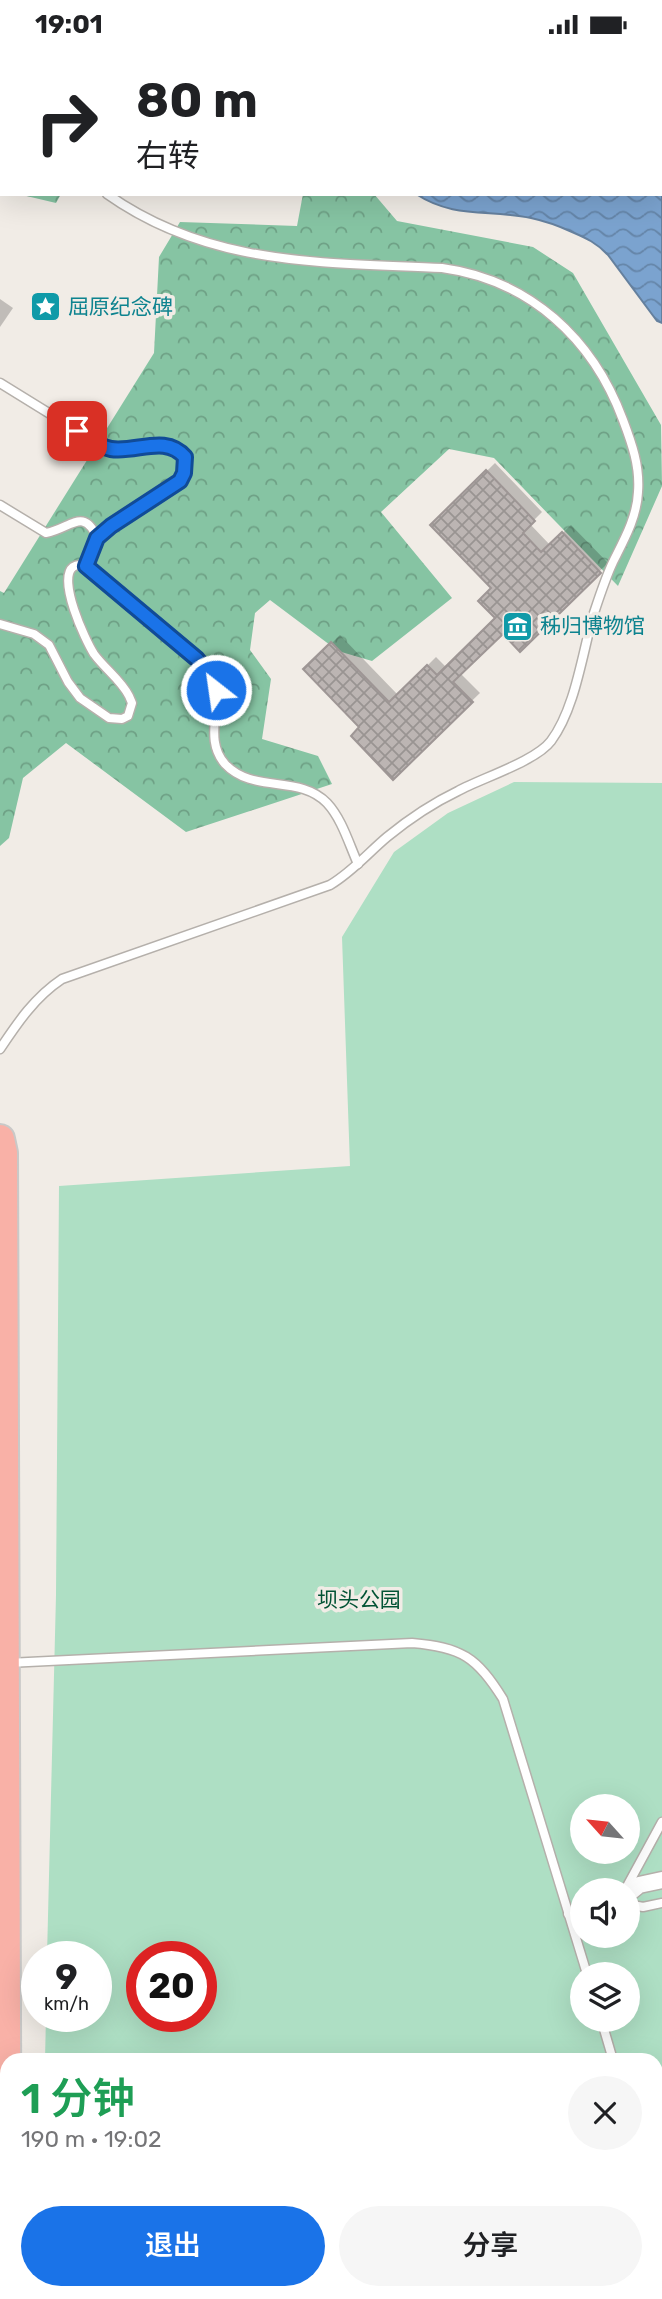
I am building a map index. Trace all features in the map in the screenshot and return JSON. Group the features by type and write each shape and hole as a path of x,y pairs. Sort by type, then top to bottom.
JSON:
{"highway":[{"path":"0,1139 3,1167 5,2053"}],"street":[{"path":"640,1885 662,1880"}],"lane":[{"path":"0,1049 34,1002 62,979 315,891 345,876 387,837 421,812 457,791 532,757 549,744 561,727 598,599 632,520 638,495 638,470 633,446 620,411 593,358 579,340 544,310 507,286 454,269 282,260 227,249 172,230 110,196"},
{"path":"0,383 102,446 115,449 166,445 180,451 185,457 184,473 180,481 97,538 86,566"},
{"path":"0,505 46,533 80,520 86,521 92,526 97,538"},
{"path":"0,624 34,634 50,645 79,698 109,717 122,719 128,716 132,703 129,696 93,652 71,600 68,574 78,565 86,566 206,668 216,690 216,749 225,764 239,775 256,782 301,787 325,801 334,812 358,864"},
{"path":"4,1664 412,1643 439,1645 466,1655 488,1674 503,1699 583,1962"},
{"path":"634,1878 662,1822"},
{"path":"640,1906 662,1903"},
{"path":"605,2032 611,2053"}],"green space":[{"path":"26,196 60,196 56,203"},
{"path":"303,196 376,196 397,221 533,247 573,273 661,425 662,486 618,586 494,458 449,449 381,512 452,598 372,661 338,651 270,600 255,613 250,650 271,679 262,739 318,756 332,784 186,832 66,743 23,778 9,838 0,846 0,591 4,593 154,353 159,257 180,222 297,226"},
{"name":"坝头公园","path":"514,782 662,783 662,2053 45,2053 46,2032 112,2032 112,1941 47,1941 56,1595 59,1186 350,1166 342,937 394,852 448,813"}],"water":[{"path":"420,196 662,196 662,323 657,321 608,255 587,239 536,219 458,210"}],"building":[{"name":"秭归博物馆","path":"486,470 535,521 523,533 541,552 562,532 601,573 520,652 503,634 453,682 473,702 393,780 351,736 359,727 303,669 331,642 389,702 427,665 437,675 495,618 478,601 491,588 430,525"}],"place":[{"name":"屈原纪念碑","path":"45,307"},
{"name":"秭归博物馆","path":"517,626"}],"route":[{"path":"77,431 108,448 166,445 180,451 185,457 186,465 180,481 97,538 86,566 197,659 206,668 216,690"}]}
